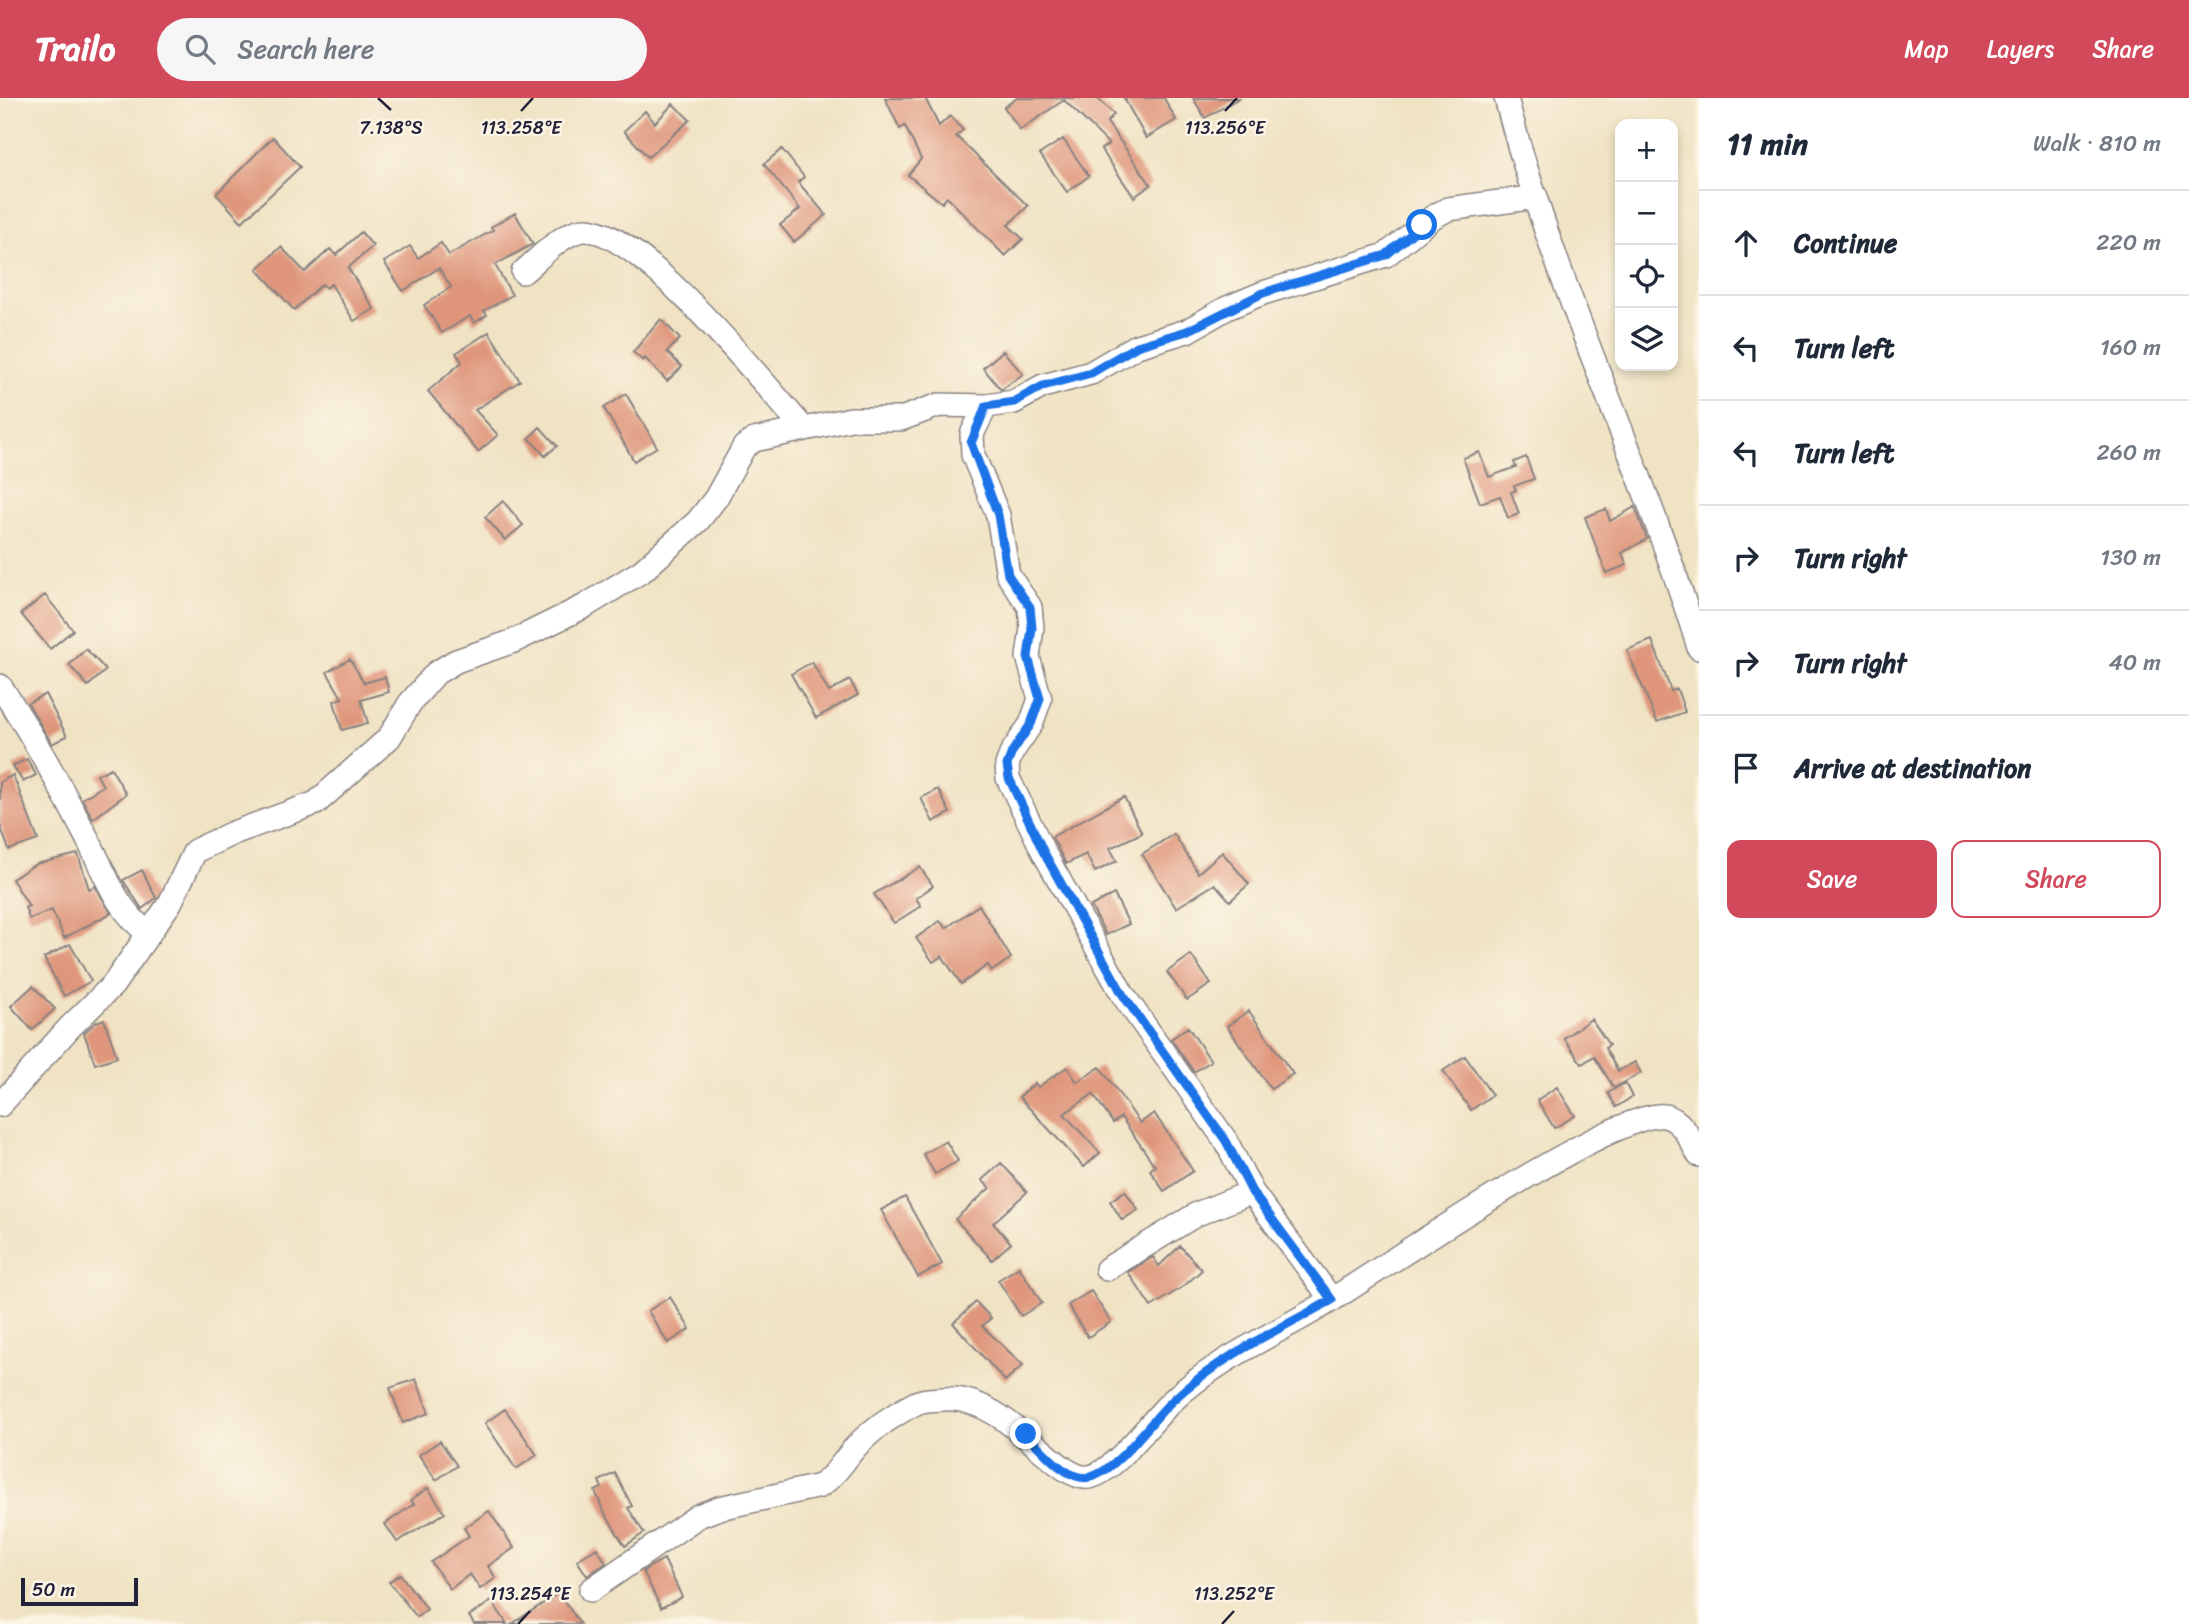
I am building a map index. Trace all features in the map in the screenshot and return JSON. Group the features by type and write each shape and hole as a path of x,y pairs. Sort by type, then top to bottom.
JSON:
{"street":[{"path":"1506,98 1536,197 1574,306 1674,564 1699,648"},
{"path":"0,1105 69,1028 113,985 170,903 195,851 233,833 292,814 324,797 389,738 410,703 436,673 456,661 514,641 585,606 642,571 698,521 716,498 744,447 765,435 850,419 901,419 939,405 986,406 1014,402 1043,386 1091,373 1137,346 1187,331 1263,293 1386,255 1433,217 1448,209 1536,197"},
{"path":"523,272 566,237 582,230 601,232 616,240 663,277 713,326 803,428"},
{"path":"986,406 971,443 998,515 1008,575 1030,607 1032,628 1028,657 1040,699 1031,724 1012,752 1007,765 1009,778 1043,851 1123,995 1226,1141 1252,1192 1332,1300"},
{"path":"0,686 86,835 118,902 129,918 149,934"},
{"path":"591,1591 698,1516 719,1508 820,1486 832,1478 866,1436 920,1401 955,1398 996,1411 1065,1471 1080,1477 1093,1476 1110,1465 1171,1402 1206,1371 1332,1300 1433,1234 1623,1125 1663,1116 1676,1121 1699,1155"},
{"path":"1107,1269 1197,1214 1252,1192"}],"building":[{"path":"885,98 925,98 939,126 950,116 963,130 956,136 1028,206 1008,225 1023,239 1005,256 947,197 942,203 908,175 921,159 905,126 900,129"},
{"path":"1017,98 1097,98 1114,114 1107,122 1151,185 1134,197 1101,149 1109,144 1064,100 1020,130 1004,107"},
{"path":"1124,98 1164,98 1176,120 1146,138"},
{"path":"1193,98 1239,98 1205,118"},
{"path":"673,104 690,120 648,157 624,131 645,111 655,123"},
{"path":"273,137 300,167 242,222 216,194"},
{"path":"1063,139 1089,176 1067,192 1040,154"},
{"path":"782,149 804,177 798,182 826,215 794,242 780,225 800,209 764,164"},
{"path":"515,213 533,244 495,265 512,295 484,311 487,315 474,323 470,316 442,333 424,305 451,287 439,268 403,291 384,262 410,246 418,258 441,243 449,255 493,230 491,227"},
{"path":"361,232 373,246 348,268 374,309 354,321 331,284 326,288 322,284 294,310 257,269 281,247 305,272 330,249 336,255"},
{"path":"661,319 680,339 667,352 682,367 667,381 645,358 643,361 633,352"},
{"path":"489,332 520,381 475,410 498,435 478,452 428,391 462,362 456,353"},
{"path":"1003,351 1023,374 1001,390 983,368"},
{"path":"626,394 657,447 634,461 604,408"},
{"path":"540,427 557,446 545,456 529,438"},
{"path":"1479,452 1489,477 1516,467 1514,462 1526,457 1534,479 1514,486 1516,490 1511,492 1519,514 1508,518 1500,496 1480,503 1463,458"},
{"path":"503,501 523,525 505,540 485,517"},
{"path":"1635,507 1647,539 1622,553 1627,565 1606,573 1585,517 1606,509 1610,521"},
{"path":"45,595 73,630 50,649 21,614"},
{"path":"1652,640 1671,691 1677,689 1685,712 1657,722 1627,650"},
{"path":"86,649 106,670 88,686 69,665"},
{"path":"350,659 364,683 385,677 389,692 361,700 368,723 342,730 334,701 342,698 327,672"},
{"path":"812,662 829,692 850,680 858,695 816,718 791,674"},
{"path":"45,694 67,736 52,744 28,703"},
{"path":"27,759 36,775 23,782 13,766"},
{"path":"111,768 126,794 93,819 82,799 103,786 97,775"},
{"path":"13,775 38,840 9,850 0,825 0,782"},
{"path":"938,789 950,813 933,822 921,798"},
{"path":"1124,797 1142,833 1110,848 1117,861 1095,872 1086,854 1066,864 1052,837"},
{"path":"1174,834 1198,873 1222,852 1249,884 1230,901 1215,884 1176,908 1142,854"},
{"path":"78,854 89,889 95,886 111,913 64,938 52,910 29,919 25,907 29,906 12,879 36,864"},
{"path":"920,867 933,886 916,898 921,906 894,923 874,894"},
{"path":"142,870 156,898 142,909 123,880"},
{"path":"1114,894 1129,924 1106,935 1091,906"},
{"path":"979,905 1011,958 992,971 988,965 961,984 942,956 933,962 916,938 940,921 946,928"},
{"path":"70,944 91,981 64,996 44,958"},
{"path":"1191,955 1211,984 1187,1000 1167,972"},
{"path":"33,986 55,1009 32,1030 11,1006"},
{"path":"1249,1011 1293,1074 1271,1089 1227,1026"},
{"path":"104,1019 117,1057 95,1064 84,1033 96,1022"},
{"path":"1591,1019 1609,1045 1605,1048 1618,1071 1635,1062 1641,1073 1614,1088 1594,1056 1582,1064 1564,1038"},
{"path":"1188,1027 1211,1061 1194,1072 1171,1039"},
{"path":"1465,1056 1492,1095 1471,1110 1443,1071"},
{"path":"1067,1067 1077,1082 1100,1067 1140,1123 1154,1113 1193,1171 1164,1191 1150,1170 1155,1166 1121,1117 1113,1123 1093,1094 1064,1114 1100,1153 1084,1167 1019,1097 1035,1083 1038,1087"},
{"path":"1625,1083 1632,1097 1616,1107 1608,1093"},
{"path":"1557,1087 1575,1116 1554,1128 1537,1100"},
{"path":"946,1141 958,1161 935,1174 923,1154"},
{"path":"1001,1163 1027,1192 993,1223 1011,1243 992,1260 955,1219 990,1188 982,1180"},
{"path":"1125,1191 1138,1210 1122,1220 1110,1201"},
{"path":"905,1197 942,1264 918,1277 881,1210"},
{"path":"1180,1246 1202,1270 1184,1286 1151,1307 1128,1272 1153,1257 1159,1266"},
{"path":"1019,1267 1042,1303 1021,1316 998,1280"},
{"path":"1091,1291 1111,1322 1088,1337 1068,1305"},
{"path":"670,1297 690,1329 668,1343 648,1311"},
{"path":"976,1302 991,1318 982,1326 1023,1365 1005,1381 953,1323"},
{"path":"416,1379 429,1413 403,1423 390,1388"},
{"path":"505,1409 537,1455 516,1469 485,1423"},
{"path":"440,1441 457,1466 436,1480 419,1455"},
{"path":"615,1473 632,1506 628,1508 644,1533 625,1546 595,1491 602,1488 599,1481"},
{"path":"428,1488 445,1513 397,1542 385,1524 414,1504 411,1500"},
{"path":"489,1511 514,1548 488,1566 496,1578 480,1589 470,1574 450,1589 431,1562 469,1536 464,1528"},
{"path":"597,1548 606,1563 587,1576 577,1560"},
{"path":"664,1559 682,1597 661,1608 643,1571"},
{"path":"400,1574 427,1609 417,1617 389,1582"},
{"path":"559,1593 580,1624 512,1624"},
{"path":"492,1601 507,1624 474,1624 469,1616"}],"route":[{"path":"1026,1434 1065,1471 1080,1477 1093,1476 1110,1465 1171,1402 1206,1371 1332,1300 1252,1192 1226,1141 1138,1020 1060,884 1020,806 1007,765 1012,752 1031,724 1040,699 1028,657 1032,617 1026,600 1008,575 998,515 973,455 972,434 986,406 1014,402 1043,386 1075,380 1137,346 1187,331 1227,308 1263,293 1386,255 1402,245 1422,225"}]}
